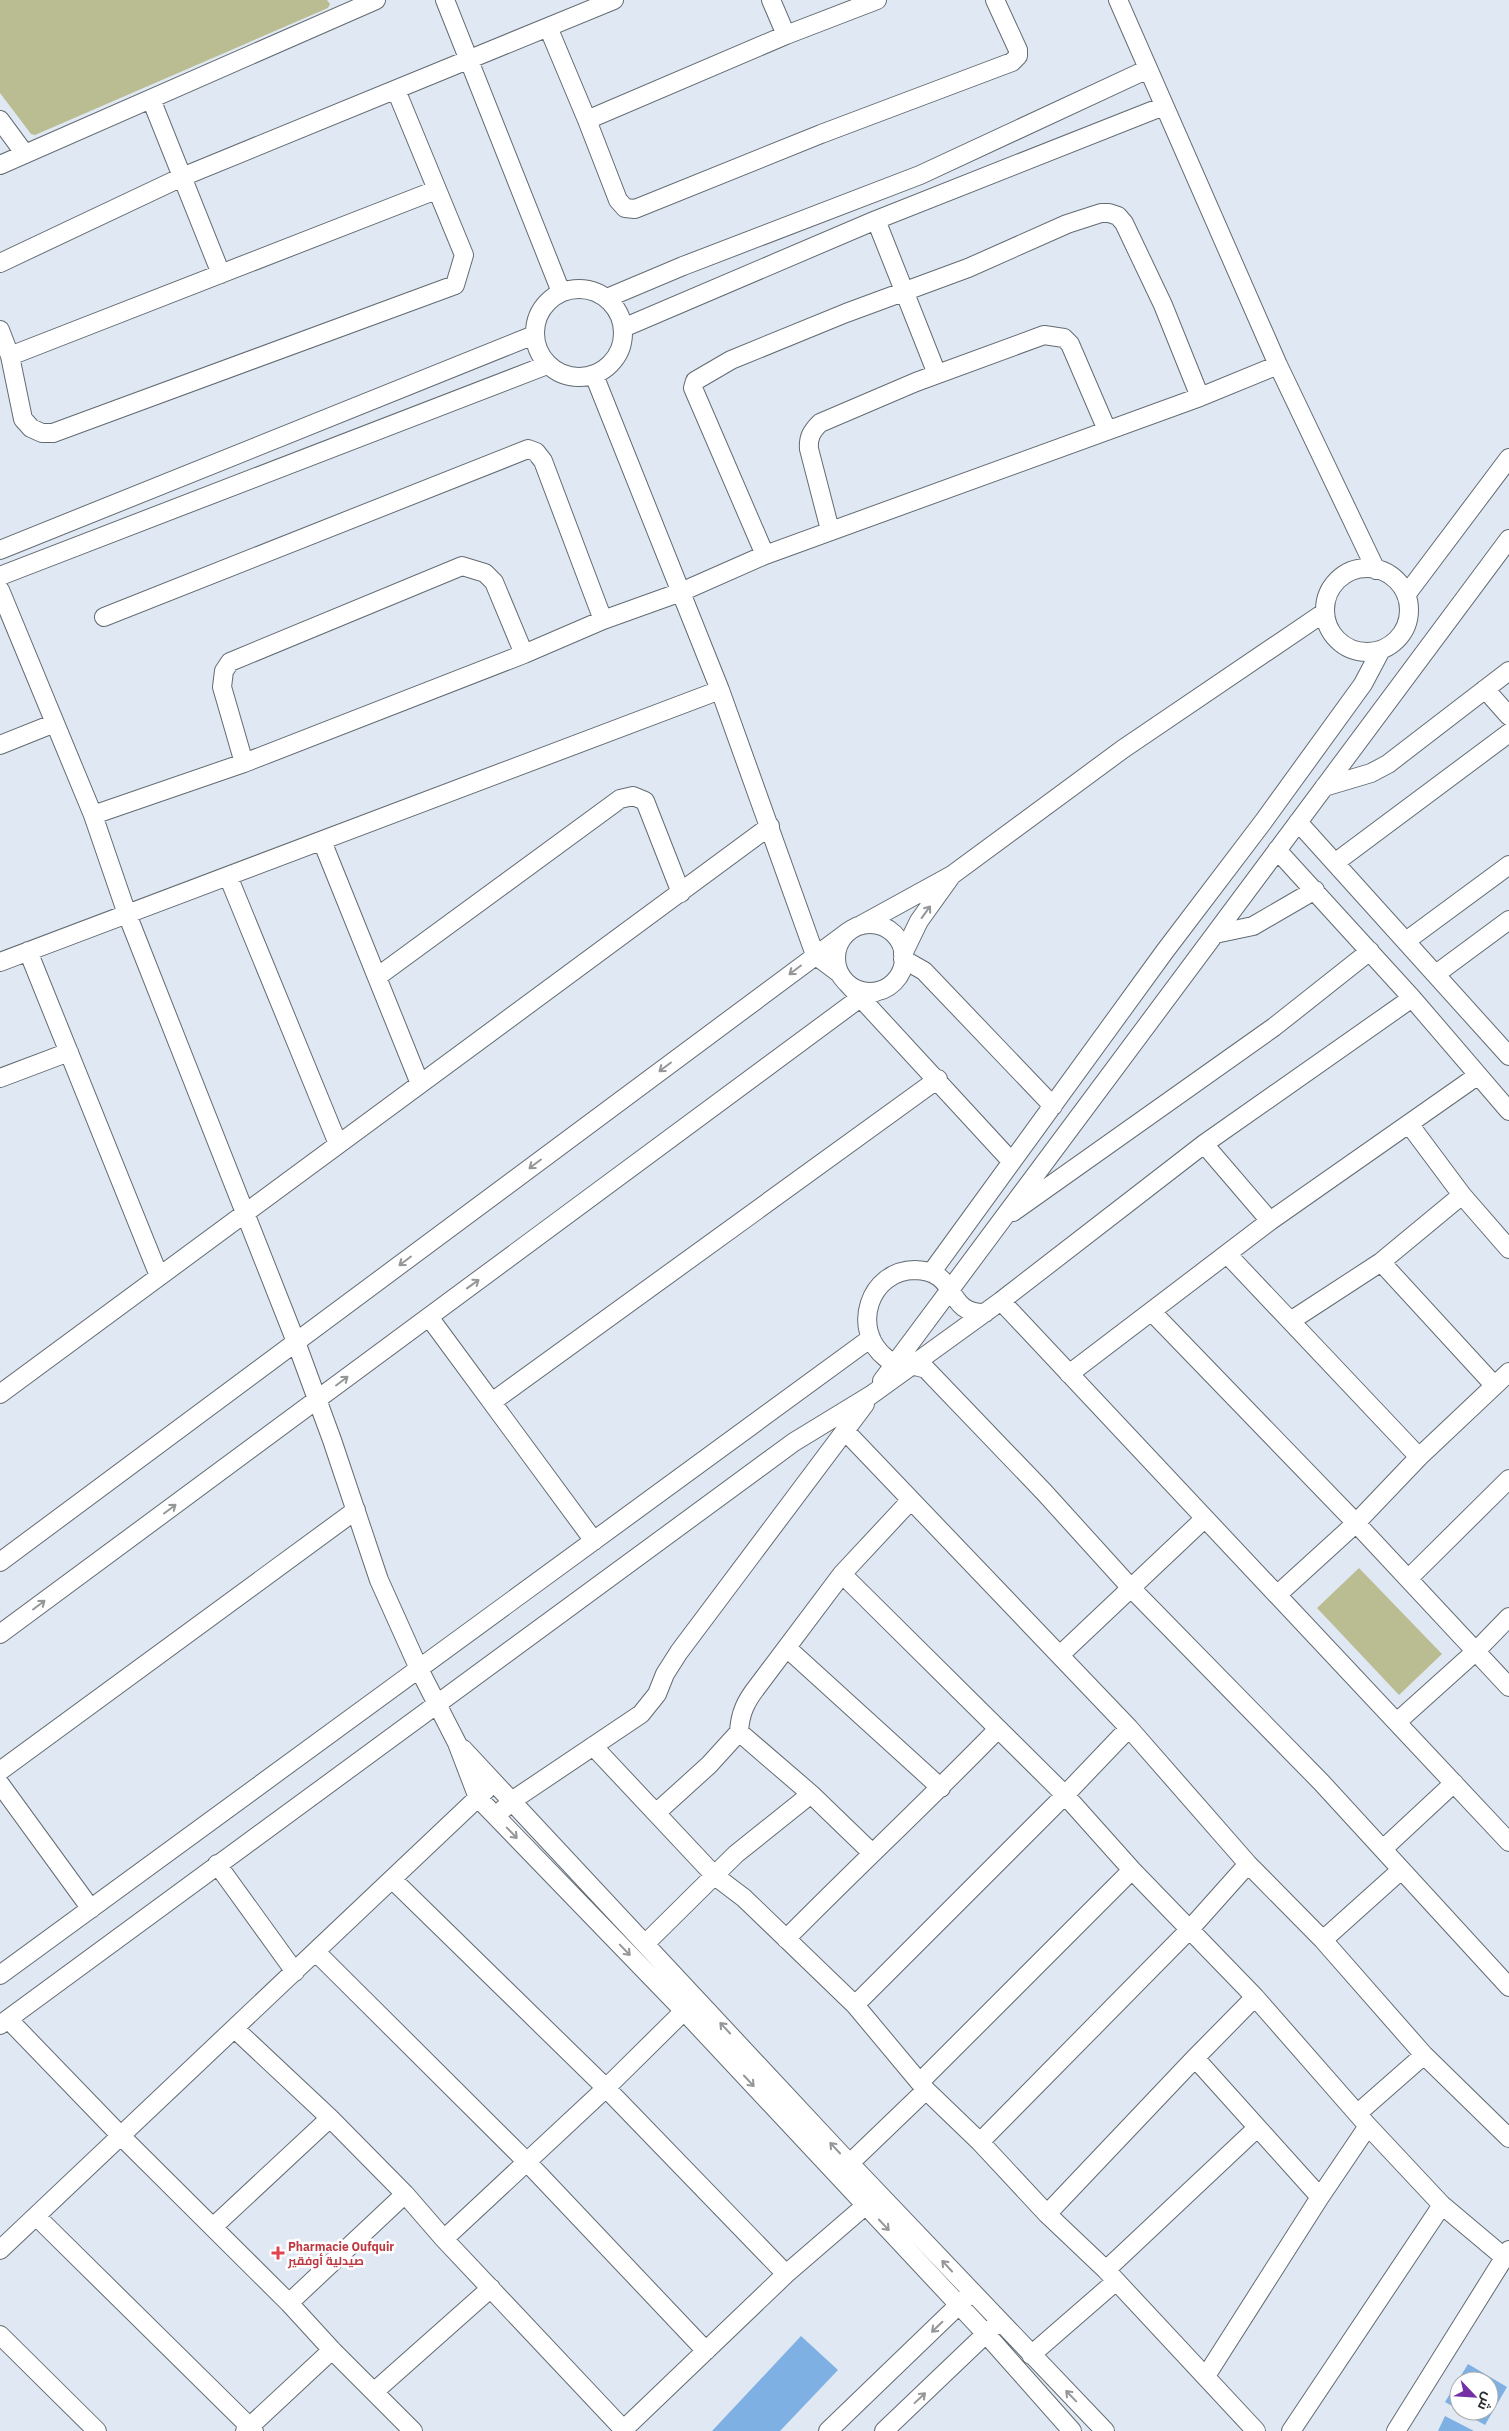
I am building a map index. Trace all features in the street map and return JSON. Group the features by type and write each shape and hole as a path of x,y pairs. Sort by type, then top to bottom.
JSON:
{"street":[{"path":"0,165 152,99 348,5 376,0"},
{"path":"445,0 561,292"},
{"path":"0,263 182,177 396,90 468,58 614,0"},
{"path":"771,0 786,35"},
{"path":"587,120 786,35 877,0"},
{"path":"548,27 618,200 625,208 635,209 821,134 1012,62 1018,56 1018,50 995,0"},
{"path":"1118,0 1278,365 1376,570"},
{"path":"607,298 683,266 920,176 1148,69"},
{"path":"0,330 10,356 23,419 31,428 42,433 53,433 455,285 464,255 396,90"},
{"path":"152,99 221,274"},
{"path":"623,328 876,220 1164,106"},
{"path":"0,120 25,154"},
{"path":"10,356 436,190"},
{"path":"765,555 694,388 695,381 731,360 968,268 1067,224 1100,213 1118,216 1124,223 1162,306 1200,397"},
{"path":"876,220 936,374"},
{"path":"573,289 585,289 607,298 618,312 623,328 622,343 617,356 607,368 594,375 578,378 561,374 546,365 538,352 534,335 537,319 546,303 561,292 573,289"},
{"path":"0,550 534,335"},
{"path":"830,530 808,440 813,430 820,423 936,374 1044,335 1064,338 1070,344 1107,430"},
{"path":"0,576 546,365"},
{"path":"93,815 244,764 524,654 603,620 681,592 765,555 1200,397 1278,365"},
{"path":"594,375 720,690 815,954 842,978 938,1079 1012,1161"},
{"path":"104,617 528,449 536,452 543,461 603,620"},
{"path":"1406,595 1509,458"},
{"path":"496,1816 513,1800 641,1714 651,1704 680,1652 1509,539"},
{"path":"244,764 222,687 224,671 230,662 462,566 485,573 494,582 524,654"},
{"path":"1365,568 1390,575 1400,584 1406,595 1409,608 1407,621 1402,633 1393,643 1381,650 1355,651 1343,645 1327,625 1326,599 1332,587 1341,577 1352,571 1365,568"},
{"path":"0,590 93,815 127,914 246,1211 317,1399 379,1580 419,1669 457,1743 478,1798 684,2011 960,2305 1072,2431"},
{"path":"0,1562 815,954 854,929 952,875 1123,749 1325,612"},
{"path":"931,1273 1363,684 1381,650"},
{"path":"1324,787 1371,773 1388,764 1509,672"},
{"path":"1486,689 1509,716"},
{"path":"0,962 720,690"},
{"path":"0,745 55,723"},
{"path":"1336,862 1509,733"},
{"path":"377,976 620,799 633,796 644,801 681,893"},
{"path":"1298,822 1509,1056"},
{"path":"0,1394 770,826"},
{"path":"322,841 420,1084"},
{"path":"1278,850 1412,998 1509,1111"},
{"path":"1406,941 1509,865"},
{"path":"0,1634 860,998 888,986 896,979 901,970 903,957 919,921 952,875"},
{"path":"228,876 338,1144"},
{"path":"1214,934 1253,926 1315,890"},
{"path":"1436,974 1509,920"},
{"path":"878,991 861,990 842,978 836,962 837,950 854,929 880,926 890,931 897,938 903,957 924,971 1053,1106"},
{"path":"28,951 159,1276"},
{"path":"1001,1222 1274,1027 1370,951"},
{"path":"413,2431 213,2227 4,2022 794,1442 871,1395 1001,1301 1204,1144 1412,998"},
{"path":"0,1078 69,1052"},
{"path":"1069,1374 1270,1221 1477,1076"},
{"path":"492,1402 938,1079"},
{"path":"1409,1124 1462,1195 1509,1249"},
{"path":"1204,1144 1270,1221"},
{"path":"1292,1320 1381,1262 1462,1195"},
{"path":"1227,1254 1292,1320 1419,1457"},
{"path":"1381,1262 1494,1385"},
{"path":"985,1313 967,1311 954,1298 951,1288 944,1280 931,1273 916,1270 901,1272 887,1279 876,1290 869,1304 866,1319 876,1348 895,1363 914,1364 926,1369 1044,1492 1131,1588 1314,1775 1509,1987"},
{"path":"1001,1301 1509,1842"},
{"path":"1152,1312 1356,1523 1509,1687"},
{"path":"429,1317 594,1541"},
{"path":"0,1976 871,1338"},
{"path":"1277,1595 1356,1523 1419,1457 1509,1372"},
{"path":"849,1435 1129,1728 1248,1864 1323,1940 1424,2055 1509,2138"},
{"path":"1408,1579 1509,1479"},
{"path":"656,1813 709,1765 739,1732 740,1717 746,1701 788,1648 842,1574 911,1500"},
{"path":"0,1771 356,1510"},
{"path":"1060,1655 1204,1519"},
{"path":"842,1574 1065,1795 1132,1870 1255,1998 1363,2120 1442,2205 1507,2253 1396,2431"},
{"path":"1396,1722 1476,1651 1509,1617"},
{"path":"788,1648 941,1788"},
{"path":"855,2005 1065,1795 1129,1728"},
{"path":"786,1939 871,1852 941,1788 998,1729"},
{"path":"739,1732 811,1794 871,1852"},
{"path":"457,1743 513,1800 850,2163 1105,2431"},
{"path":"593,1746 715,1876 744,1898 855,2005 923,2086 980,2142 1047,2214 1111,2276 1256,2431"},
{"path":"0,2250 496,1782"},
{"path":"1383,1849 1454,1783"},
{"path":"0,1784 91,1909"},
{"path":"646,1943 736,1854 811,1794"},
{"path":"217,1864 295,1972"},
{"path":"980,2142 1190,1929 1248,1864"},
{"path":"850,2163 1132,1870"},
{"path":"1323,1940 1401,1870"},
{"path":"392,1879 606,2088 786,2274"},
{"path":"316,1952 528,2162 706,2351"},
{"path":"1047,2214 1195,2058 1255,1998"},
{"path":"444,2239 606,2088 684,2011"},
{"path":"235,2028 330,2118 405,2194 444,2239 623,2430 786,2274 866,2206"},
{"path":"1206,2376 1320,2196 1363,2120 1424,2055"},
{"path":"1195,2058 1320,2196"},
{"path":"213,2227 330,2118"},
{"path":"1031,2355 1257,2128"},
{"path":"289,2303 405,2194"},
{"path":"1290,2431 1442,2205"},
{"path":"36,2216 250,2430 332,2350"},
{"path":"375,2391 491,2288"},
{"path":"828,2431 972,2292"},
{"path":"884,2431 999,2321"},
{"path":"0,2335 97,2431"}],"green space":[{"path":"0,0 327,0 330,4 328,8 35,135 31,134 0,93"},
{"path":"1359,1568 1442,1654 1399,1695 1317,1608"}],"building":[{"path":"801,2336 838,2370 780,2431 712,2431"},
{"path":"1468,2364 1480,2371 1464,2371"},
{"path":"1499,2382 1507,2387 1499,2401"},
{"path":"1449,2395 1449,2404 1445,2402"},
{"path":"1445,2416 1449,2418 1449,2421 1455,2421 1474,2431 1438,2431"},
{"path":"1478,2421 1487,2421 1485,2425"}],"place":[{"name":"Pharmacie Oufquir صيدلية أوفقير","path":"278,2253"}]}
